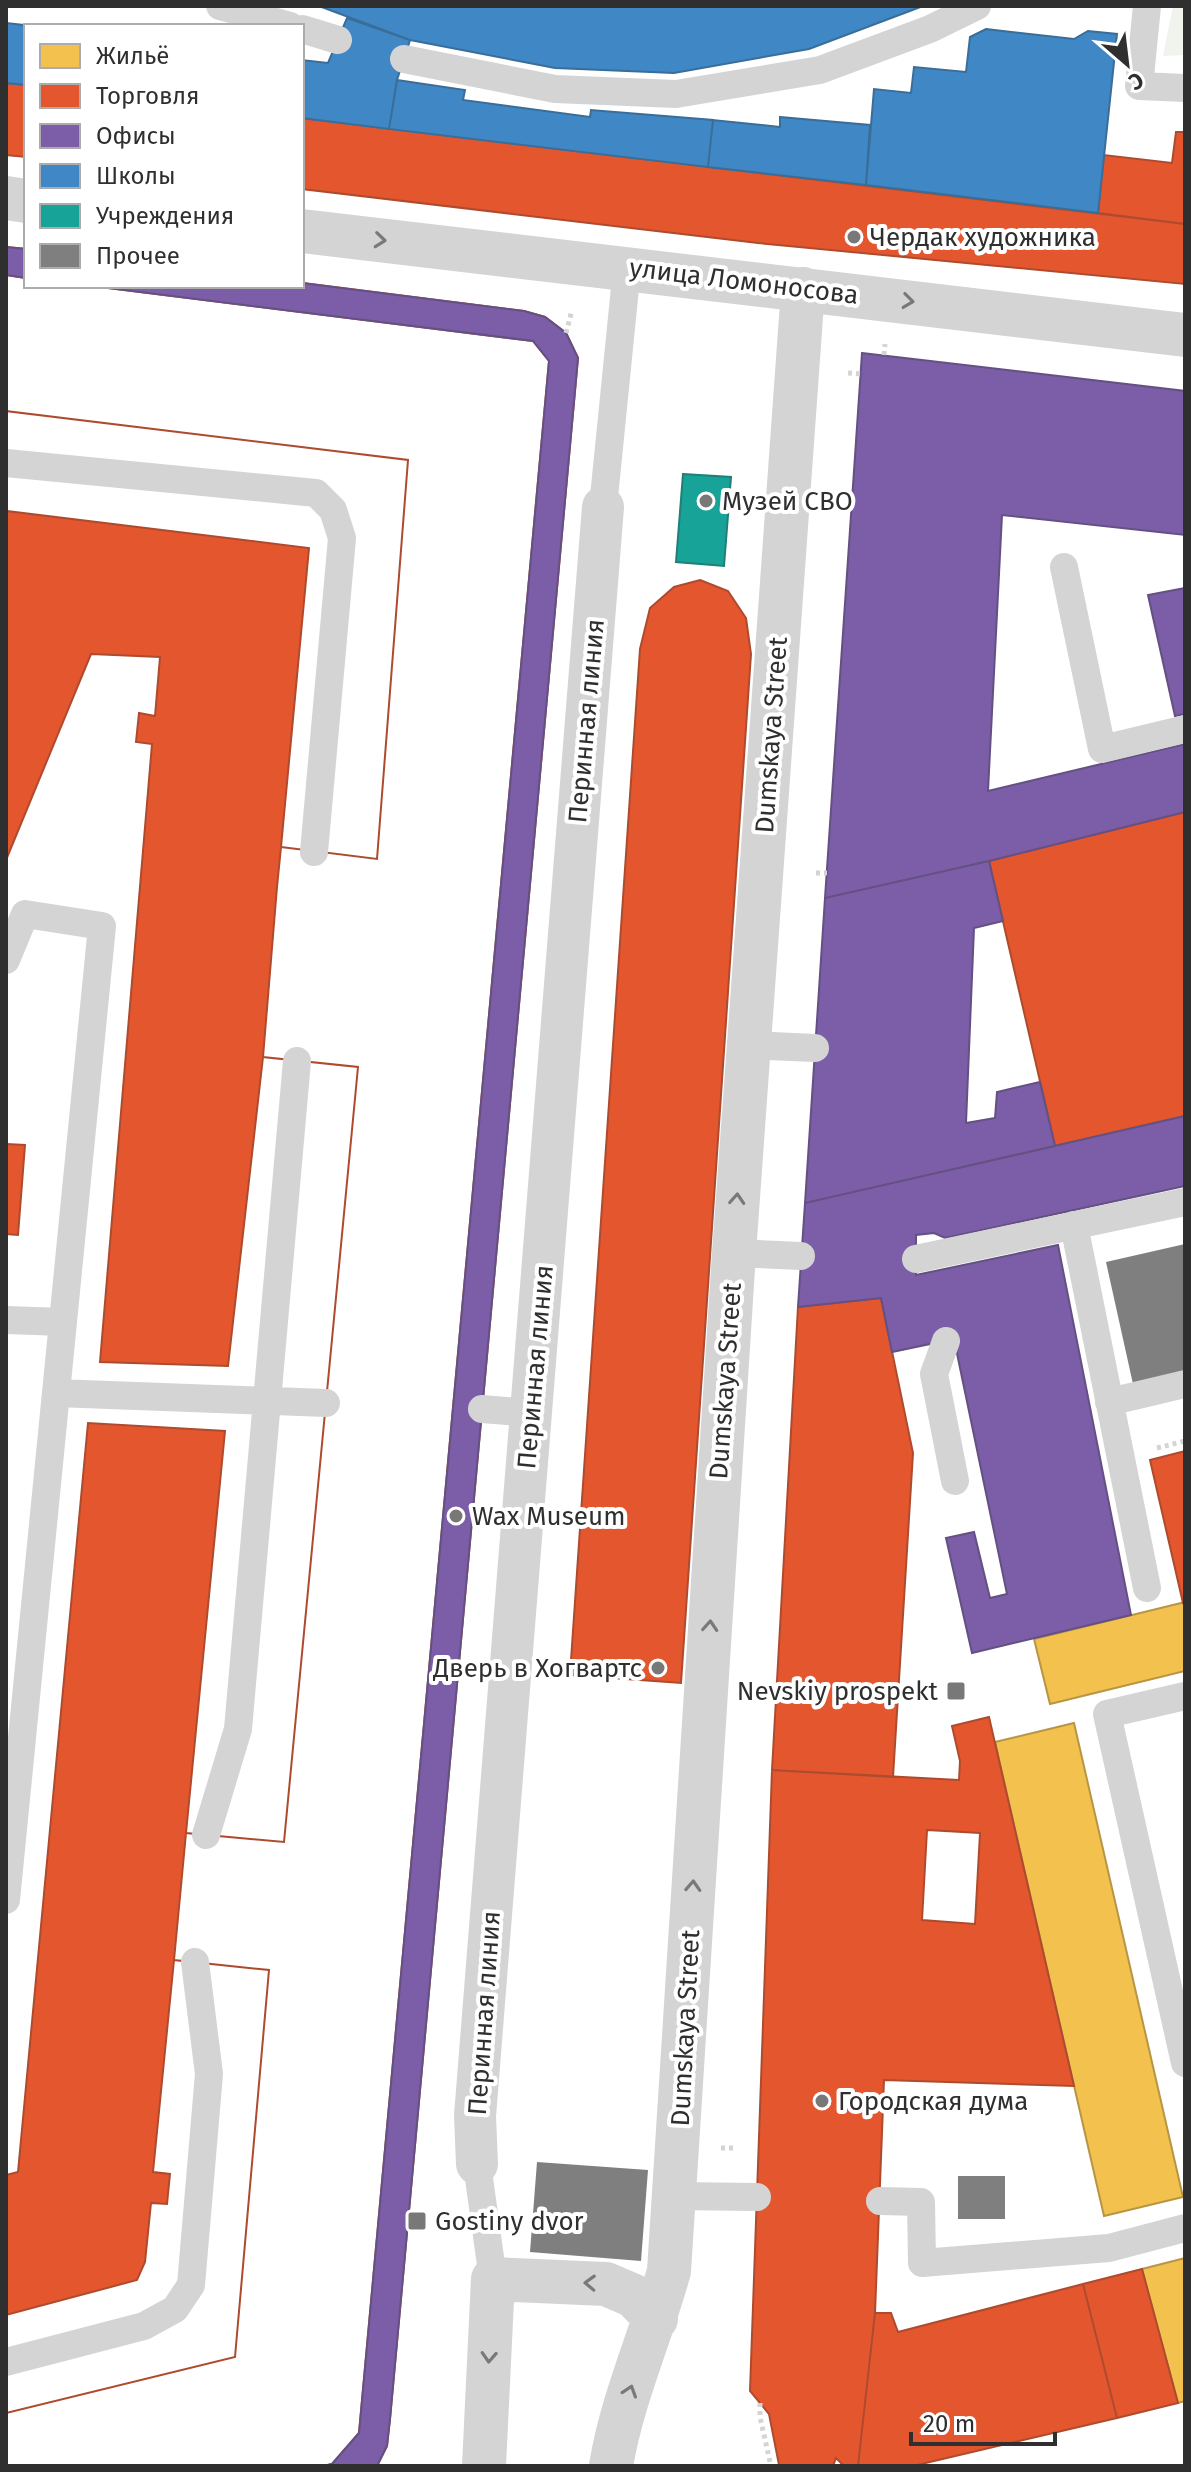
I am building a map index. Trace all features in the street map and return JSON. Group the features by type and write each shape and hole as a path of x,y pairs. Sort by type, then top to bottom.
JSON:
{"street":[{"name":"улица Ломоносова","path":"304,231 1185,335"},
{"name":"Dumskaya Street","path":"611,2466 616,2432 656,2319 669,2271 748,1045 803,289"},
{"name":"Перинная линия","path":"477,2164 475,2116 603,507"},
{"name":"Перинная линия","path":"484,2466 493,2279"},
{"path":"493,2279 606,2284 634,2296 656,2319"}],"lane":[{"path":"220,6 283,24"},
{"path":"404,59 555,89 676,94 820,70 930,29 977,6"},
{"path":"1147,6 1139,86 1185,88"},
{"path":"304,30 338,40"},
{"name":"Перинная линия","path":"603,507 627,268"},
{"path":"6,463 316,493 333,510 342,538 314,852"},
{"path":"1064,567 1102,749 1185,729"},
{"path":"6,960 25,914 102,926 6,1900"},
{"path":"748,1045 815,1048"},
{"path":"206,1835 238,1729 297,1061"},
{"path":"926,1262 1074,1225 1185,1202"},
{"path":"1074,1225 1147,1588"},
{"path":"734,1253 801,1256"},
{"path":"6,1320 63,1322"},
{"path":"946,1341 934,1374 955,1481"},
{"path":"1109,1402 1185,1384"},
{"path":"56,1393 326,1403"},
{"path":"482,1409 531,1413"},
{"path":"1185,1696 1107,1714 1185,2063"},
{"path":"6,2362 144,2326 175,2309 191,2285 209,2074 195,1962"},
{"name":"Перинная линия","path":"477,2164 493,2279"},
{"path":"675,2196 757,2197"},
{"path":"880,2201 921,2202 922,2263 1109,2248 1185,2228"}],"path":[{"path":"566,333 574,305"},
{"path":"848,373 861,374"},
{"path":"816,873 827,873"},
{"path":"760,2403 760,2417 771,2466"}],"shaded area":[{"path":"1173,6 1185,6 1185,55 1163,56"}],"building: Жильё":[{"path":"1185,1602 1185,1671 1050,1704 1034,1639"},
{"path":"1074,1723 1183,2197 1104,2216 995,1742"},
{"path":"1185,2258 1185,2401 1178,2403 1142,2269"}],"building: Торговля":[{"path":"6,83 24,85 24,157 6,155"},
{"path":"304,118 1185,224 1185,284 758,243 304,189"},
{"path":"1176,132 1185,132 1185,224 1098,213 1104,155 1172,163"},
{"path":"6,247 24,249 24,288 304,288 304,283 524,311 545,317 566,333 578,358 390,2419 387,2446 377,2466 6,2466 6,2413 235,2357 269,1970 174,1960 153,2172 170,2174 167,2204 151,2203 145,2262 137,2280 6,2315 6,2175 18,2172 88,1423 225,1431 186,1833 284,1842 358,1067 263,1057 228,1366 100,1362 152,744 136,742 139,713 155,716 160,657 91,654 6,860 6,511 309,548 281,847 377,859 408,460 6,411"},
{"path":"6,275 24,278 24,288 108,288 533,341 549,361 359,2433 332,2464 323,2466 6,2466 6,2413 235,2357 269,1970 174,1960 186,1833 284,1842 358,1067 263,1057 277,887 281,847 377,859 408,460 6,411"},
{"path":"700,580 728,591 746,618 751,654 681,1683 570,1675 640,649 650,608 674,587"},
{"path":"1185,812 1185,1116 1055,1146 989,861"},
{"path":"6,1144 25,1145 18,1235 6,1234"},
{"path":"881,1298 913,1453 893,1777 772,1770 798,1307"},
{"path":"1185,1451 1185,1602 1183,1603 1150,1460"},
{"name":"Городская дума","path":"989,1717 1074,2086 884,2080 875,2313 858,2466 844,2466 836,2458 833,2466 779,2465 769,2414 750,2391 772,1770 959,1780 960,1761 952,1726","holes":["927,1830 980,1833 975,1924 922,1920"]},
{"path":"1142,2269 1178,2403 1117,2418 1083,2284"},
{"path":"1083,2284 1117,2418 913,2466 858,2466 875,2313 891,2313 898,2332"}],"building: Офисы":[{"path":"6,247 24,249 24,278 6,275"},
{"path":"304,283 524,311 545,317 566,333 578,358 387,2446 377,2466 323,2466 332,2464 359,2433 549,361 533,341 108,288 304,288"},
{"path":"862,353 1185,391 1185,535 1002,515 988,791 1185,744 1185,812 825,898"},
{"path":"1185,588 1185,714 1175,716 1148,595"},
{"path":"989,861 1003,921 974,928 966,1123 995,1118 997,1092 1040,1082 1055,1146 805,1203 825,898"},
{"path":"1185,1116 1185,1186 945,1238 934,1233 916,1235 916,1275 1058,1245 1131,1615 972,1653 946,1538 974,1532 990,1598 1007,1594 954,1339 892,1352 881,1298 798,1307 805,1203"}],"building: Школы":[{"path":"319,6 923,6 809,49 674,73 555,68 410,40"},
{"path":"347,18 410,40 397,80 389,129 304,118 304,60 328,63"},
{"path":"6,23 24,25 24,85 6,83"},
{"path":"986,29 1074,39 1088,31 1117,34 1098,213 866,185 874,89 911,93 914,67 966,72 970,37"},
{"path":"397,80 465,90 463,100 590,117 591,110 713,120 708,167 389,129"},
{"path":"780,117 870,125 866,185 708,167 713,120 780,127"}],"building: Учреждения":[{"path":"683,474 731,477 724,566 676,562"}],"building: Прочее":[{"path":"1185,1244 1185,1372 1133,1384 1106,1262"},
{"path":"537,2162 648,2170 641,2261 530,2252"},
{"path":"958,2176 1005,2176 1005,2219 958,2219"}],"place":[{"name":"Чердак художника","path":"854,237"},
{"name":"Музей СВО","path":"706,501"},
{"name":"Wax Museum","path":"456,1516"},
{"name":"Дверь в Хогвартс","path":"658,1668"},
{"name":"Nevskiy prospekt","path":"956,1691"},
{"name":"Городская дума","path":"822,2101"},
{"name":"Gostiny dvor","path":"417,2221"}]}
